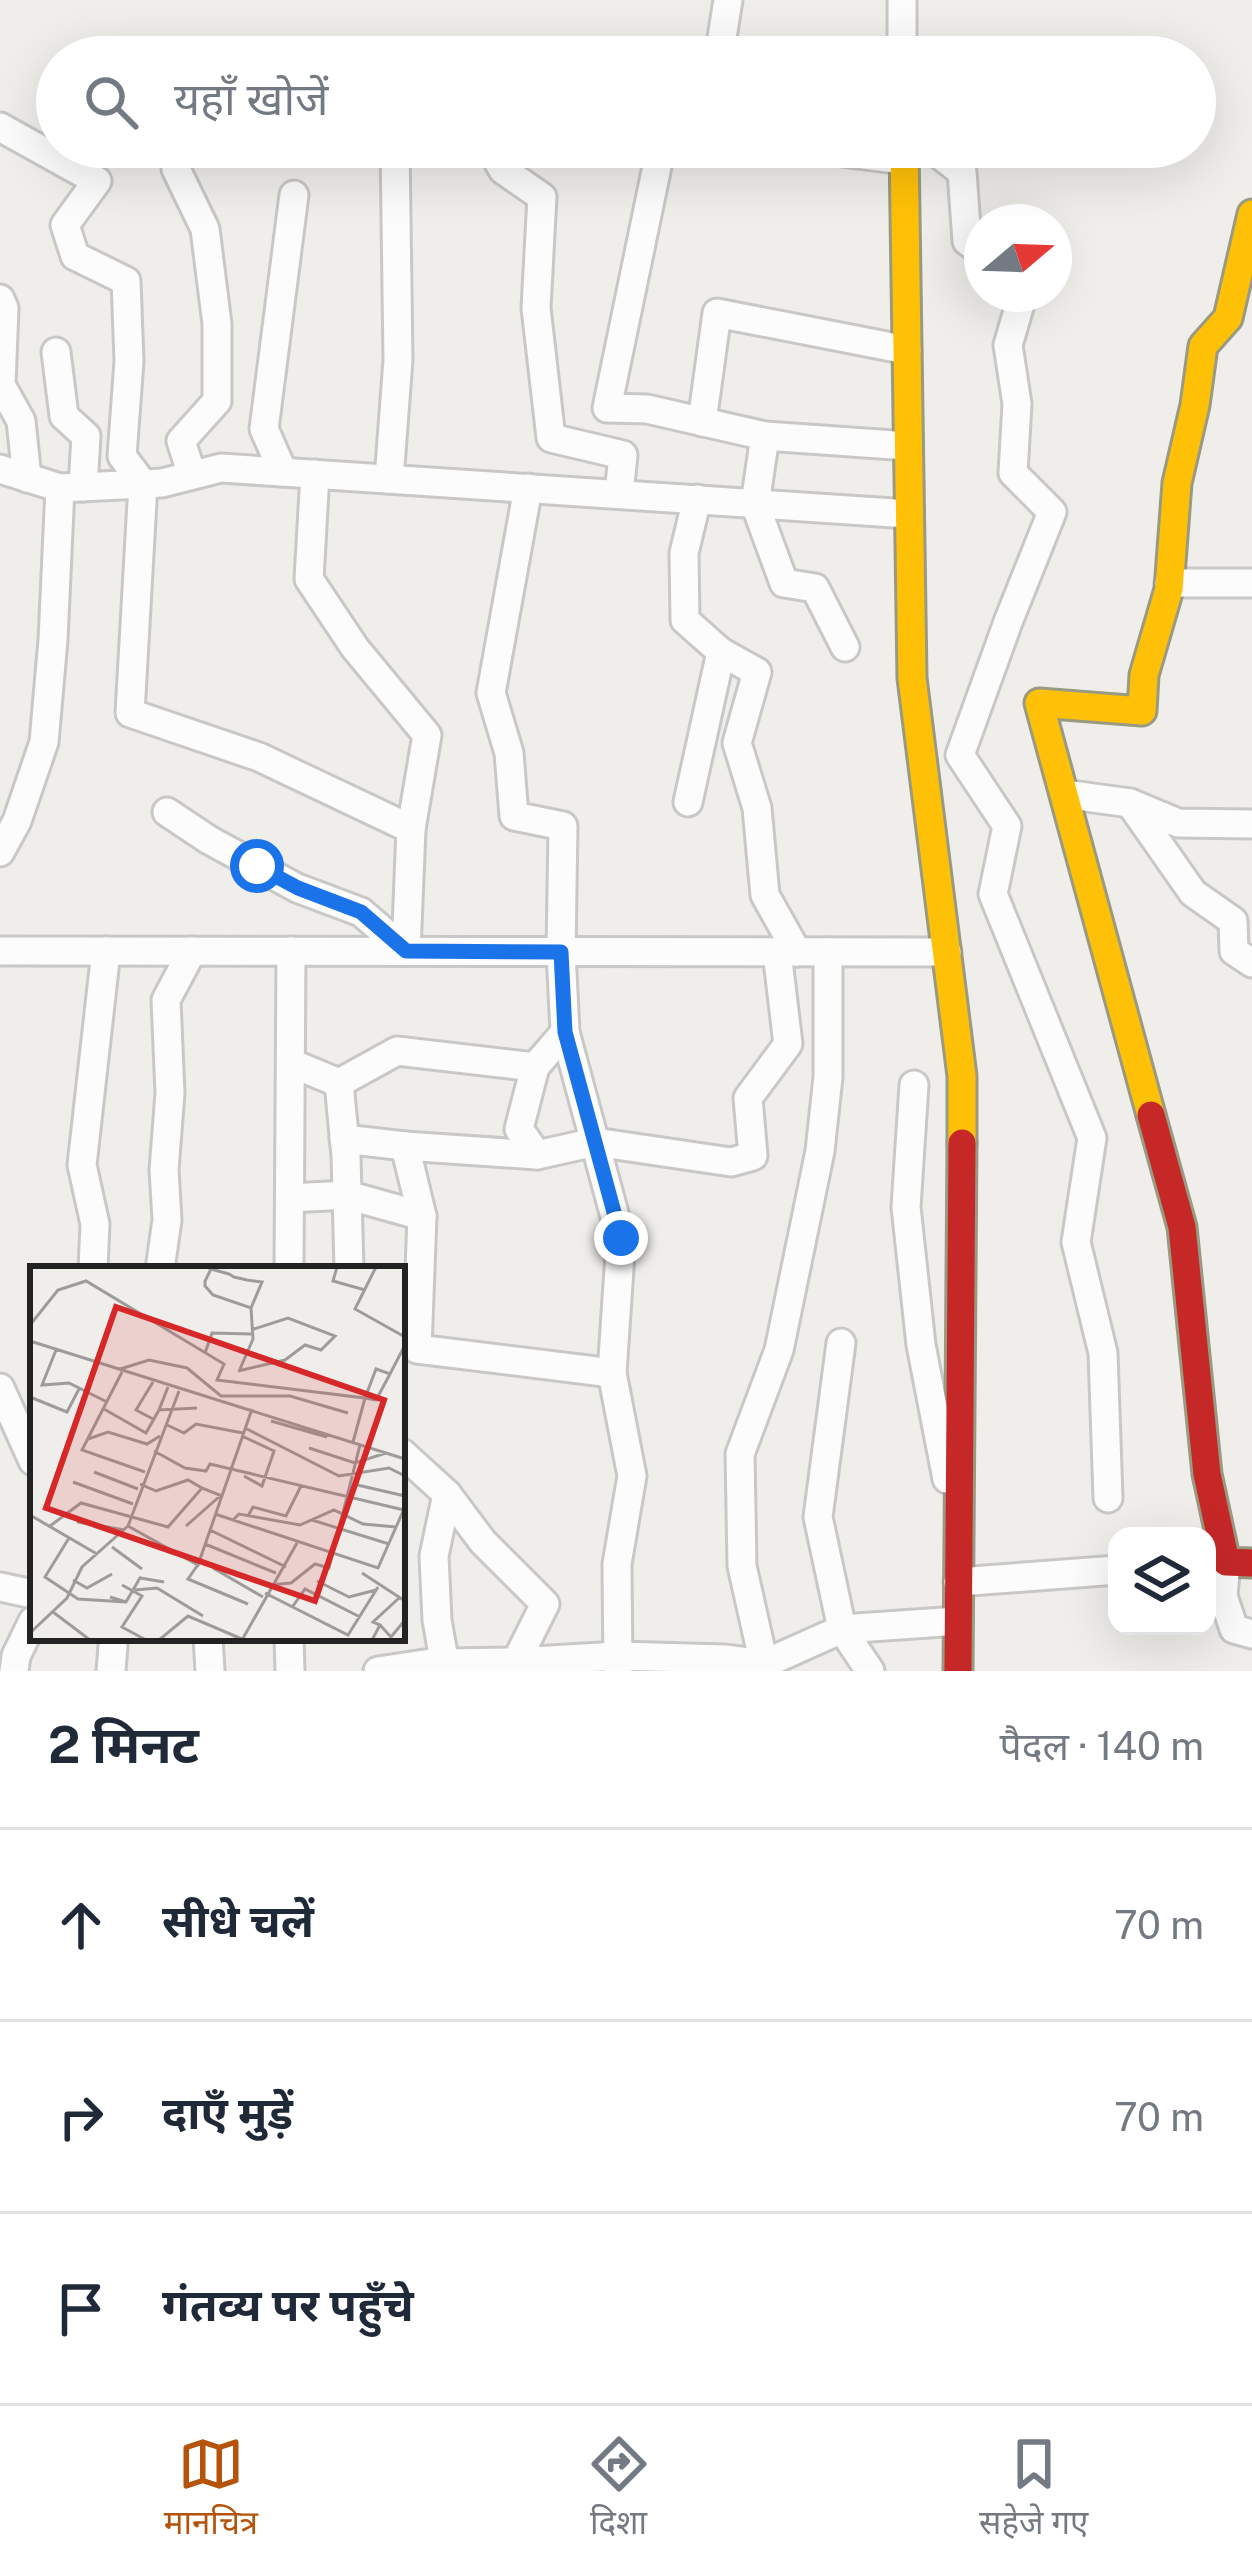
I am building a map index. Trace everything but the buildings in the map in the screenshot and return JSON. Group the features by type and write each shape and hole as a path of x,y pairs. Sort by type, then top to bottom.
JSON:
{"street":[{"path":"722,36 728,0"},
{"path":"902,0 902,36"},
{"path":"0,127 36,147"},
{"path":"74,168 97,181 64,225 75,256 126,280 129,361 122,456 143,484 130,713 259,757 411,829"},
{"path":"176,168 205,229 217,324 217,401 181,441 192,475"},
{"path":"389,479 398,360 395,168"},
{"path":"502,168 542,197 536,308 551,437 623,455 619,494"},
{"path":"657,168 607,408 647,409 765,436 908,446"},
{"path":"904,168 912,678 962,1076 958,1671"},
{"path":"957,168 962,172 964,204"},
{"path":"283,472 264,429 294,195"},
{"path":"1252,214 1228,318 1203,346 1177,483 1169,583 1144,675 1142,711 1039,703 1182,1227 1207,1474 1228,1563 1223,1596 1234,1629 1252,1634"},
{"path":"0,299 4,308 2,386 21,421 28,478"},
{"path":"1018,312 1008,345 1017,404 1012,473 1052,512 960,755 1007,826 993,894 1092,1138 1076,1242 1102,1353 1108,1498"},
{"path":"702,422 717,313 907,350"},
{"path":"0,852 17,821 44,742 72,488 86,436 64,416 56,352"},
{"path":"765,436 754,503 784,583 814,587 845,646"},
{"path":"0,469 72,488 162,483 221,468 909,514"},
{"path":"316,474 309,579 355,648 428,735 411,829 406,951"},
{"path":"528,488 491,693 508,753 514,817 563,826 565,1032 621,1238 612,1373 632,1476 617,1564 618,1663"},
{"path":"344,1139 537,1155 595,1142 731,1162 753,1156 748,1098 788,1044 787,952 765,896 757,808 737,743 757,672 721,652 685,620 684,553 697,499"},
{"path":"1169,583 1252,584"},
{"path":"688,802 721,652"},
{"path":"1064,794 1130,803 1178,823 1252,824"},
{"path":"1130,803 1193,893 1233,921 1234,951 1252,963"},
{"path":"167,812 298,888 361,912 406,951"},
{"path":"0,951 947,952"},
{"path":"93,1266 95,1224 82,1165 106,951"},
{"path":"160,1266 167,1220 164,1170 170,1093 166,1000 192,951"},
{"path":"290,1266 291,951"},
{"path":"767,1667 742,1566 740,1454 779,1350 820,1151 828,1077 828,952"},
{"path":"537,1155 519,1129 535,1067 565,1032"},
{"path":"339,1083 397,1051 535,1067"},
{"path":"291,1063 339,1083"},
{"path":"339,1083 349,1266"},
{"path":"914,1085 906,1207 921,1345 958,1538"},
{"path":"405,1146 422,1216 417,1349 612,1373"},
{"path":"290,1198 347,1195 422,1216"},
{"path":"841,1343 818,1517 842,1629 870,1671"},
{"path":"30,1393 0,1388 30,1454"},
{"path":"405,1457 447,1494 482,1542 544,1604 516,1667"},
{"path":"445,1666 434,1556 447,1494"},
{"path":"958,1582 1108,1571"},
{"path":"0,1587 30,1593"},
{"path":"378,1671 445,1663 767,1667 842,1629 958,1621"},
{"path":"14,1671 30,1627"},
{"path":"208,1641 210,1671"},
{"path":"289,1641 290,1671"}],"traffic: slow":[{"path":"904,168 912,678 962,1076 962,1143"},
{"path":"1151,1115 1039,703 1142,711 1144,675 1169,589 1177,483 1203,346 1228,318 1252,214"}],"traffic: jam":[{"path":"1151,1115 1182,1227 1207,1474 1226,1562 1252,1563"},
{"path":"958,1671 962,1143"}],"route":[{"path":"257,866 361,912 406,951 561,952 565,1032 621,1238"}]}
